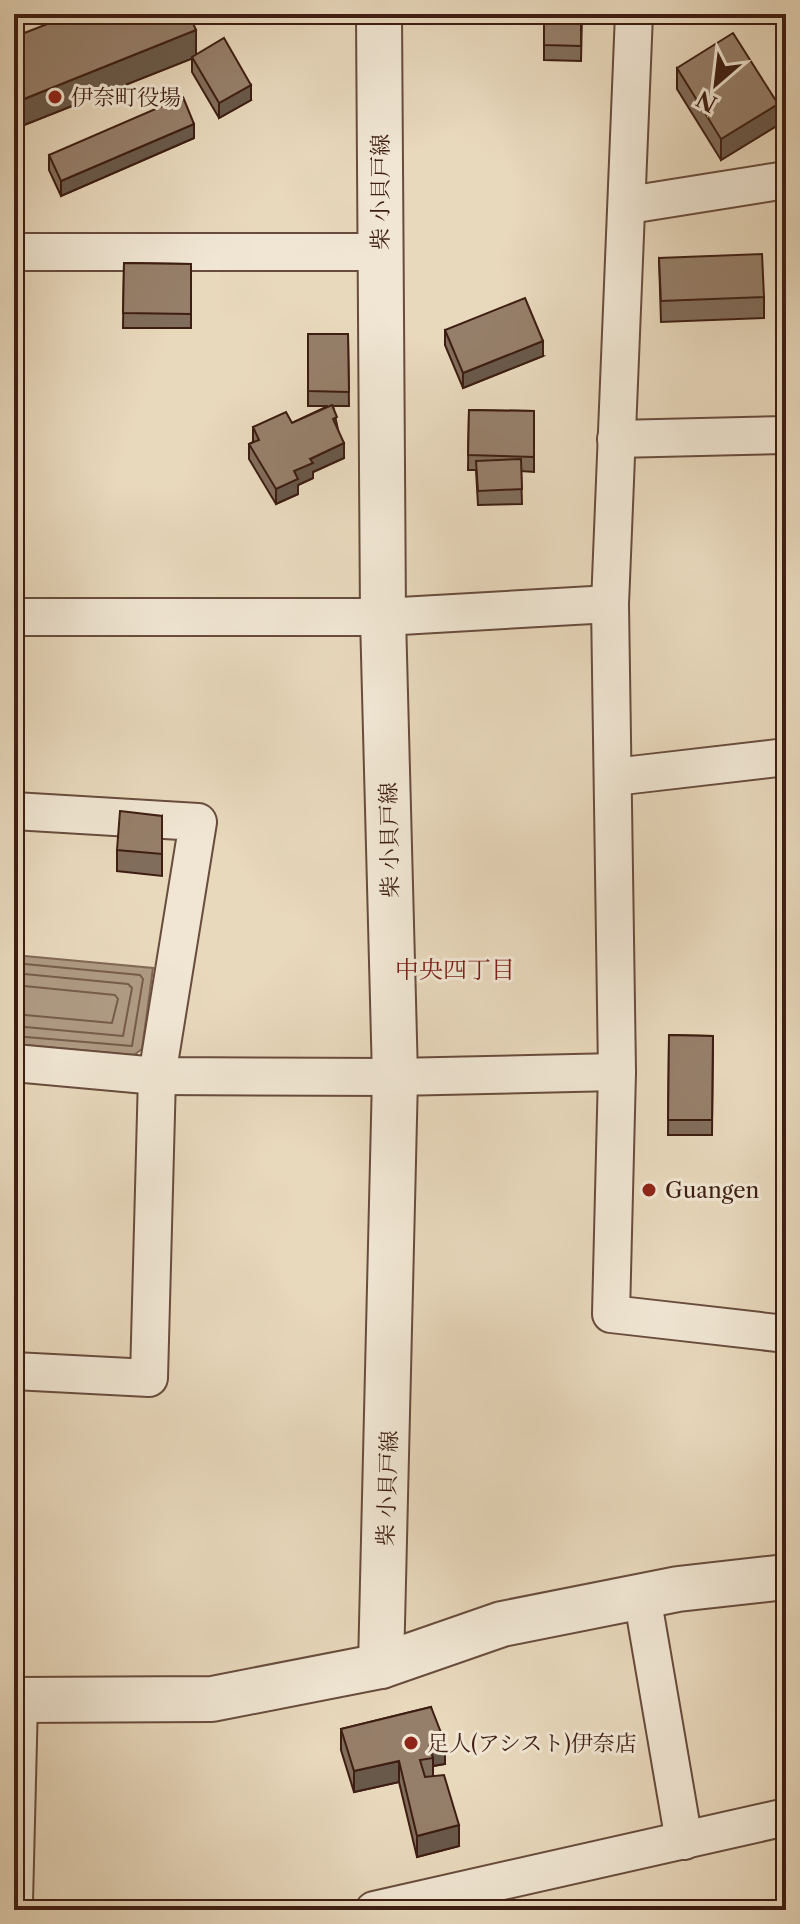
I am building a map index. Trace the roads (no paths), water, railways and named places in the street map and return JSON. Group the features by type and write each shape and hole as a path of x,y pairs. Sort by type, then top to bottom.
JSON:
{"street":[{"name":"柴 小貝戸線","path":"379,14 383,617 395,1077 381,1666"},
{"path":"634,14 629,205 610,604 617,1072 611,1314 786,1334"},
{"path":"629,205 786,180"},
{"path":"14,252 380,252"},
{"path":"616,439 786,435"},
{"path":"14,617 383,617 610,604"},
{"path":"614,777 786,757"},
{"path":"14,811 198,822 157,1076 149,1378 14,1371"},
{"path":"14,1063 157,1076 395,1077 617,1072"},
{"path":"14,1902 17,1700 212,1699 381,1666 502,1624 642,1596 786,1577"},
{"path":"642,1596 684,1841"},
{"path":"374,1910 786,1817"}],"water":[{"path":"14,955 153,968 142,1049 134,1055 14,1044"}],"place":[{"name":"伊奈町役場","path":"55,97"},
{"name":"Guangen","path":"649,1190"},
{"name":"足人(アシスト)伊奈店","path":"411,1743"}],"district":[{"name":"中央四丁目","path":"455,970"}]}
